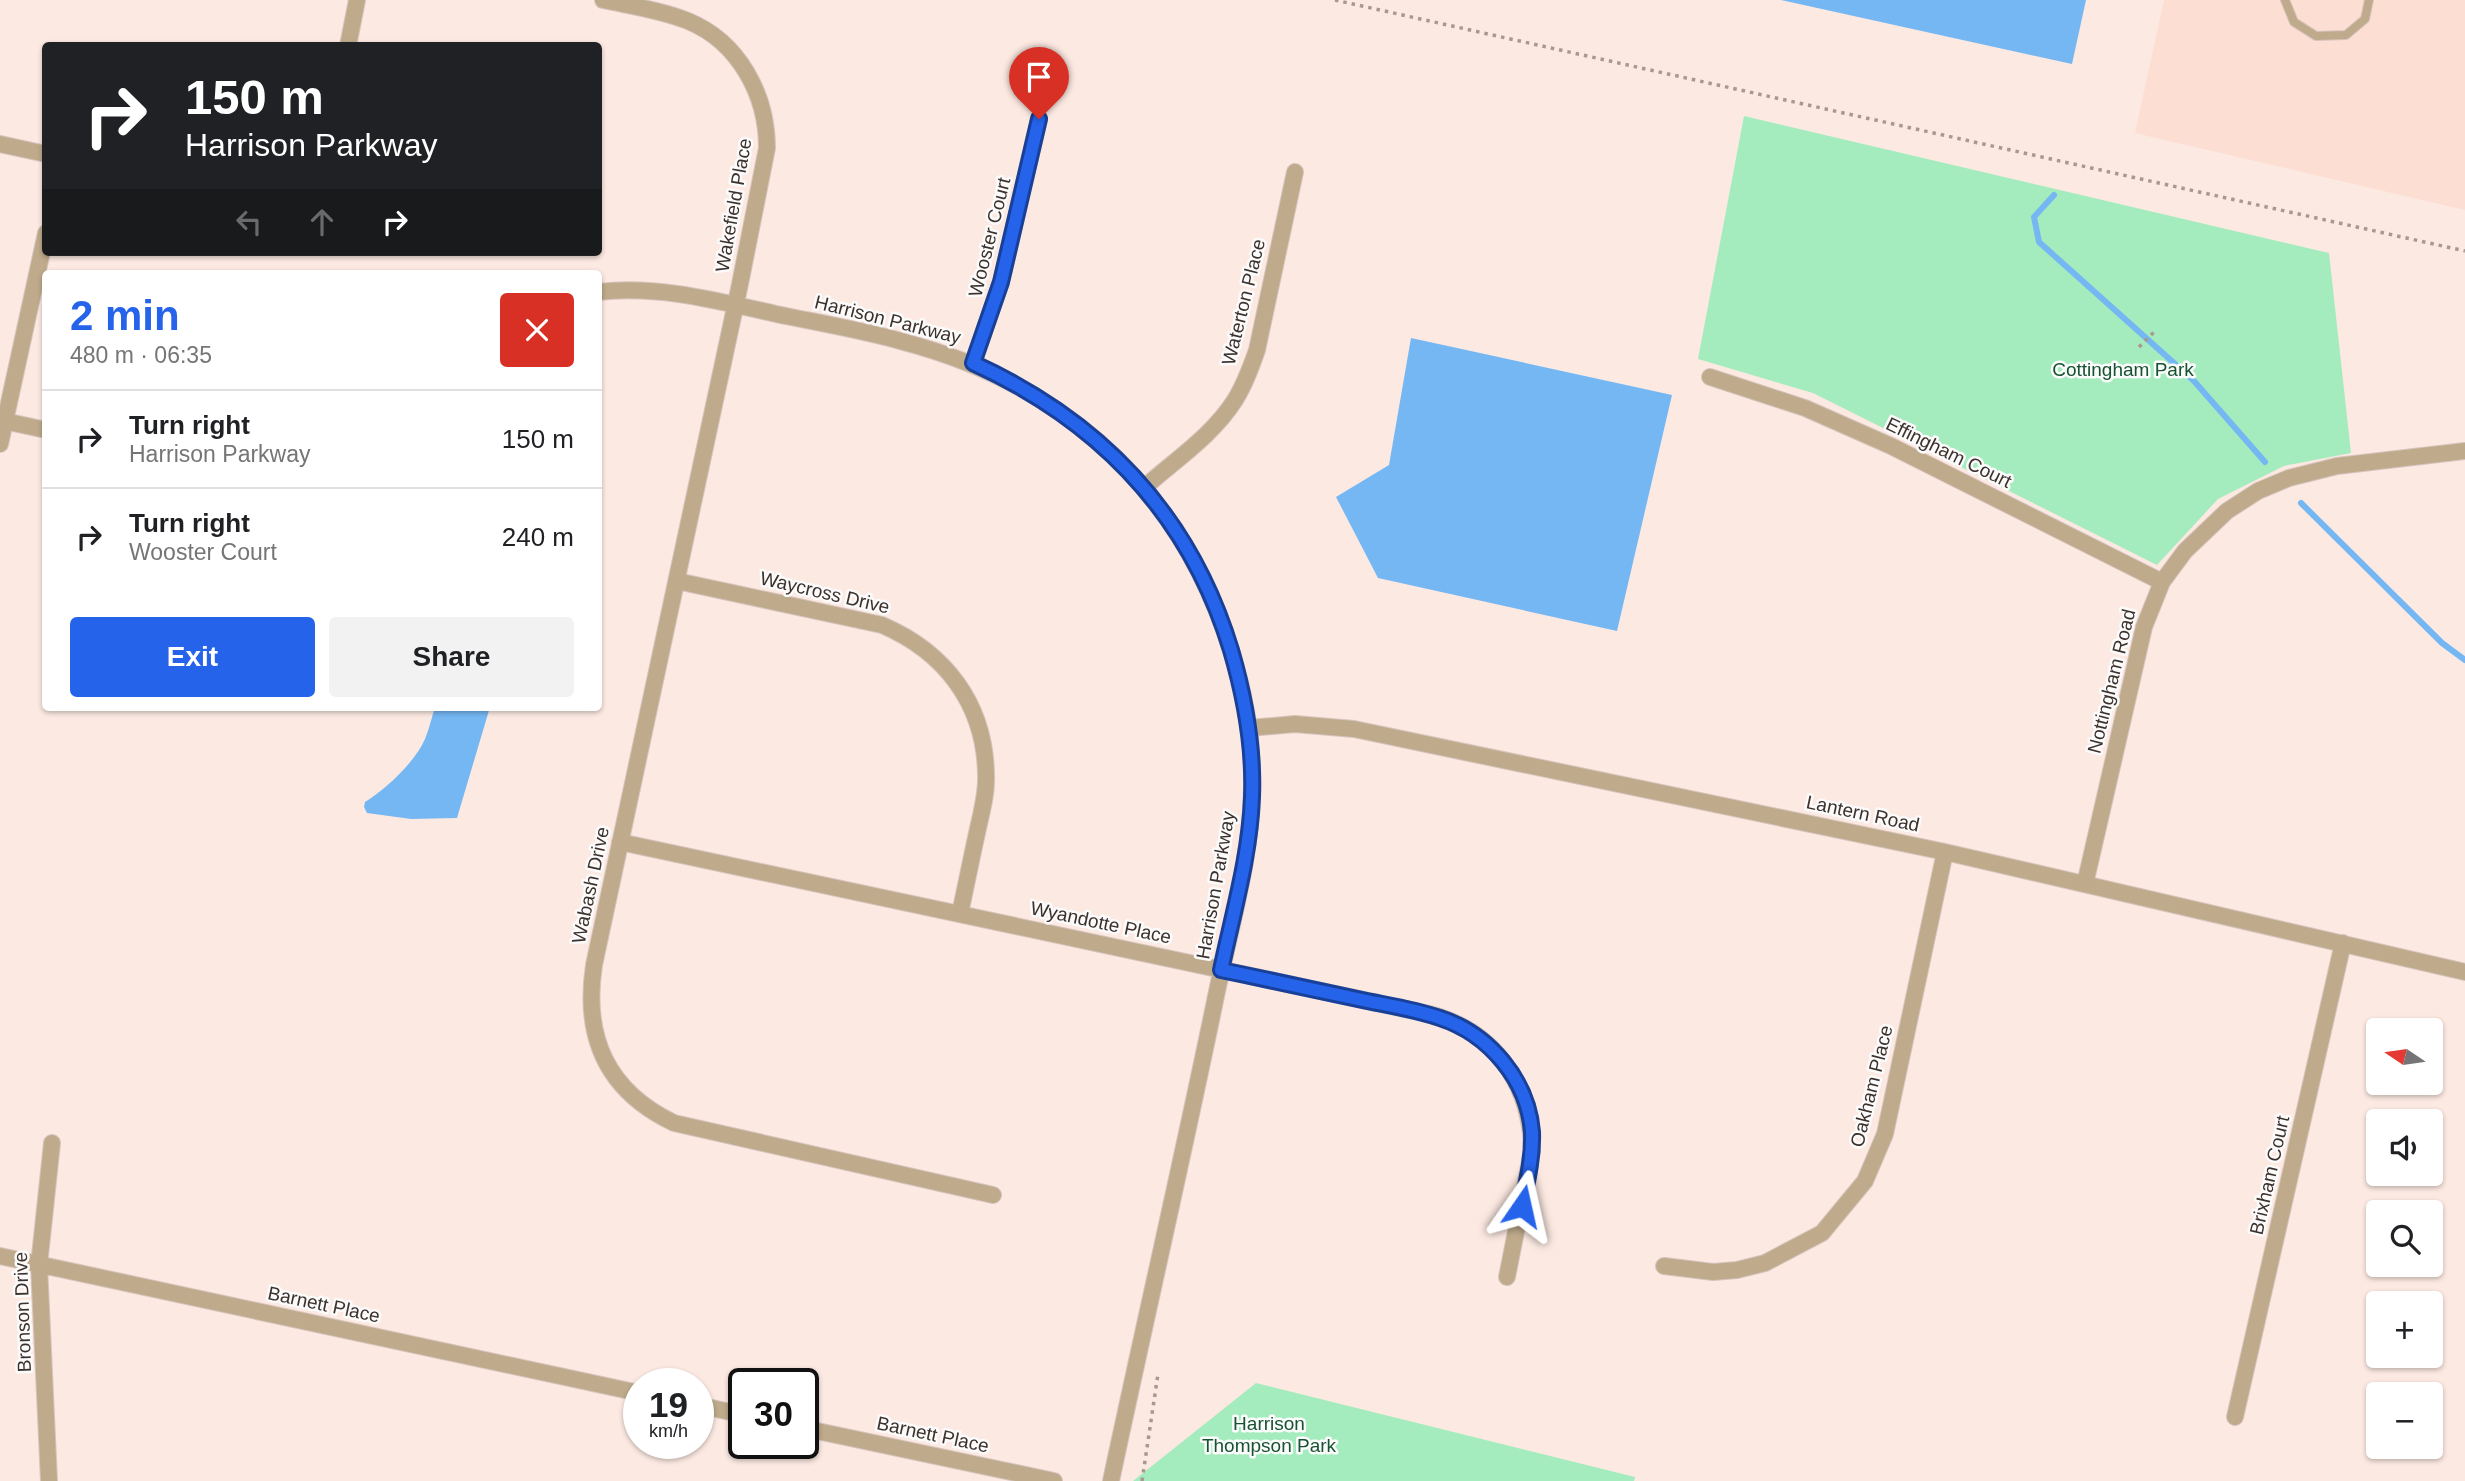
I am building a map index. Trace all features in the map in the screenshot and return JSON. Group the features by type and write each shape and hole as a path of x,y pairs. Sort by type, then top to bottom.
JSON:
{"street":[{"path":"349,42 357,0"},
{"name":"Wakefield Place","path":"603,0 669,15 705,30 720,40 733,54 757,93 765,118 766,148 736,305"},
{"name":"Wooster Court","path":"973,363 1001,282 1039,119"},
{"path":"0,144 42,153"},
{"name":"Waterton Place","path":"1144,487 1219,421 1234,401 1249,373 1257,349 1295,172"},
{"path":"0,444 42,250"},
{"name":"Harrison Parkway","path":"602,292 646,290 684,295 891,338 973,363 1007,379 1050,405 1116,457 1144,487 1185,545 1223,623 1239,677 1249,728 1252,775 1249,831 1111,1481"},
{"name":"Wabash Drive","path":"736,305 594,965 590,1009 596,1038 618,1080 658,1116 700,1131 993,1195"},
{"name":"Effingham Court","path":"1710,377 1805,408 1891,446 2162,582"},
{"path":"3,421 42,429"},
{"name":"Nottingham Road","path":"2085,884 2144,627 2162,582 2185,551 2215,520 2239,502 2275,483 2303,473 2337,466 2465,451"},
{"name":"Waycross Drive","path":"677,581 882,625 922,646 944,665 975,715 981,731 986,764 985,795 960,913"},
{"name":"Lantern Road","path":"1249,728 1295,724 1354,729 1945,852 2465,972"},
{"name":"Wyandotte Place","path":"620,842 1440,1018 1474,1035 1497,1054 1522,1093 1532,1131 1527,1182 1507,1277"},
{"name":"Oakham Place","path":"1664,1266 1713,1272 1737,1270 1765,1263 1822,1233 1865,1181 1885,1134 1945,852"},
{"name":"Brixham Court","path":"2235,1417 2343,943"},
{"name":"Bronson Drive","path":"49,1481 39,1265 52,1143"},
{"name":"Barnett Place","path":"0,1256 623,1389"},
{"name":"Barnett Place","path":"819,1431 1054,1481"}],"lane":[{"path":"2285,0 2294,22 2316,36 2346,35 2365,19 2369,0"}],"path":[{"path":"1335,0 2465,251"},
{"path":"2138,347 2157,329"},
{"path":"1142,1481 1158,1374"}],"shaded area":[{"path":"2164,0 2465,0 2465,210 2135,133"}],"green space":[{"name":"Cottingham Park","path":"1744,116 2329,253 2351,453 2284,466 2218,499 2157,565 1813,393 1698,359"},
{"name":"Harrison Thompson Park","path":"1256,1383 1635,1477 1634,1481 1133,1481"}],"water":[{"path":"1781,0 2086,0 2072,64"},
{"path":"1411,338 1672,395 1617,631 1378,578 1336,497 1389,465"},
{"path":"434,711 489,711 457,818 411,819 367,813 365,802 399,774 414,757 426,735"}],"waterway":[{"path":"2054,195 2034,217 2039,242 2194,381 2265,462"},
{"path":"2301,503 2442,643 2465,660"}],"route":[{"path":"1039,119 1001,282 973,363 1007,379 1050,405 1116,457 1144,487 1175,528 1197,565 1223,623 1239,677 1249,728 1252,800 1244,860 1221,970 1440,1018 1485,1042 1506,1065 1527,1108 1532,1131 1532,1151 1522,1206"}]}
